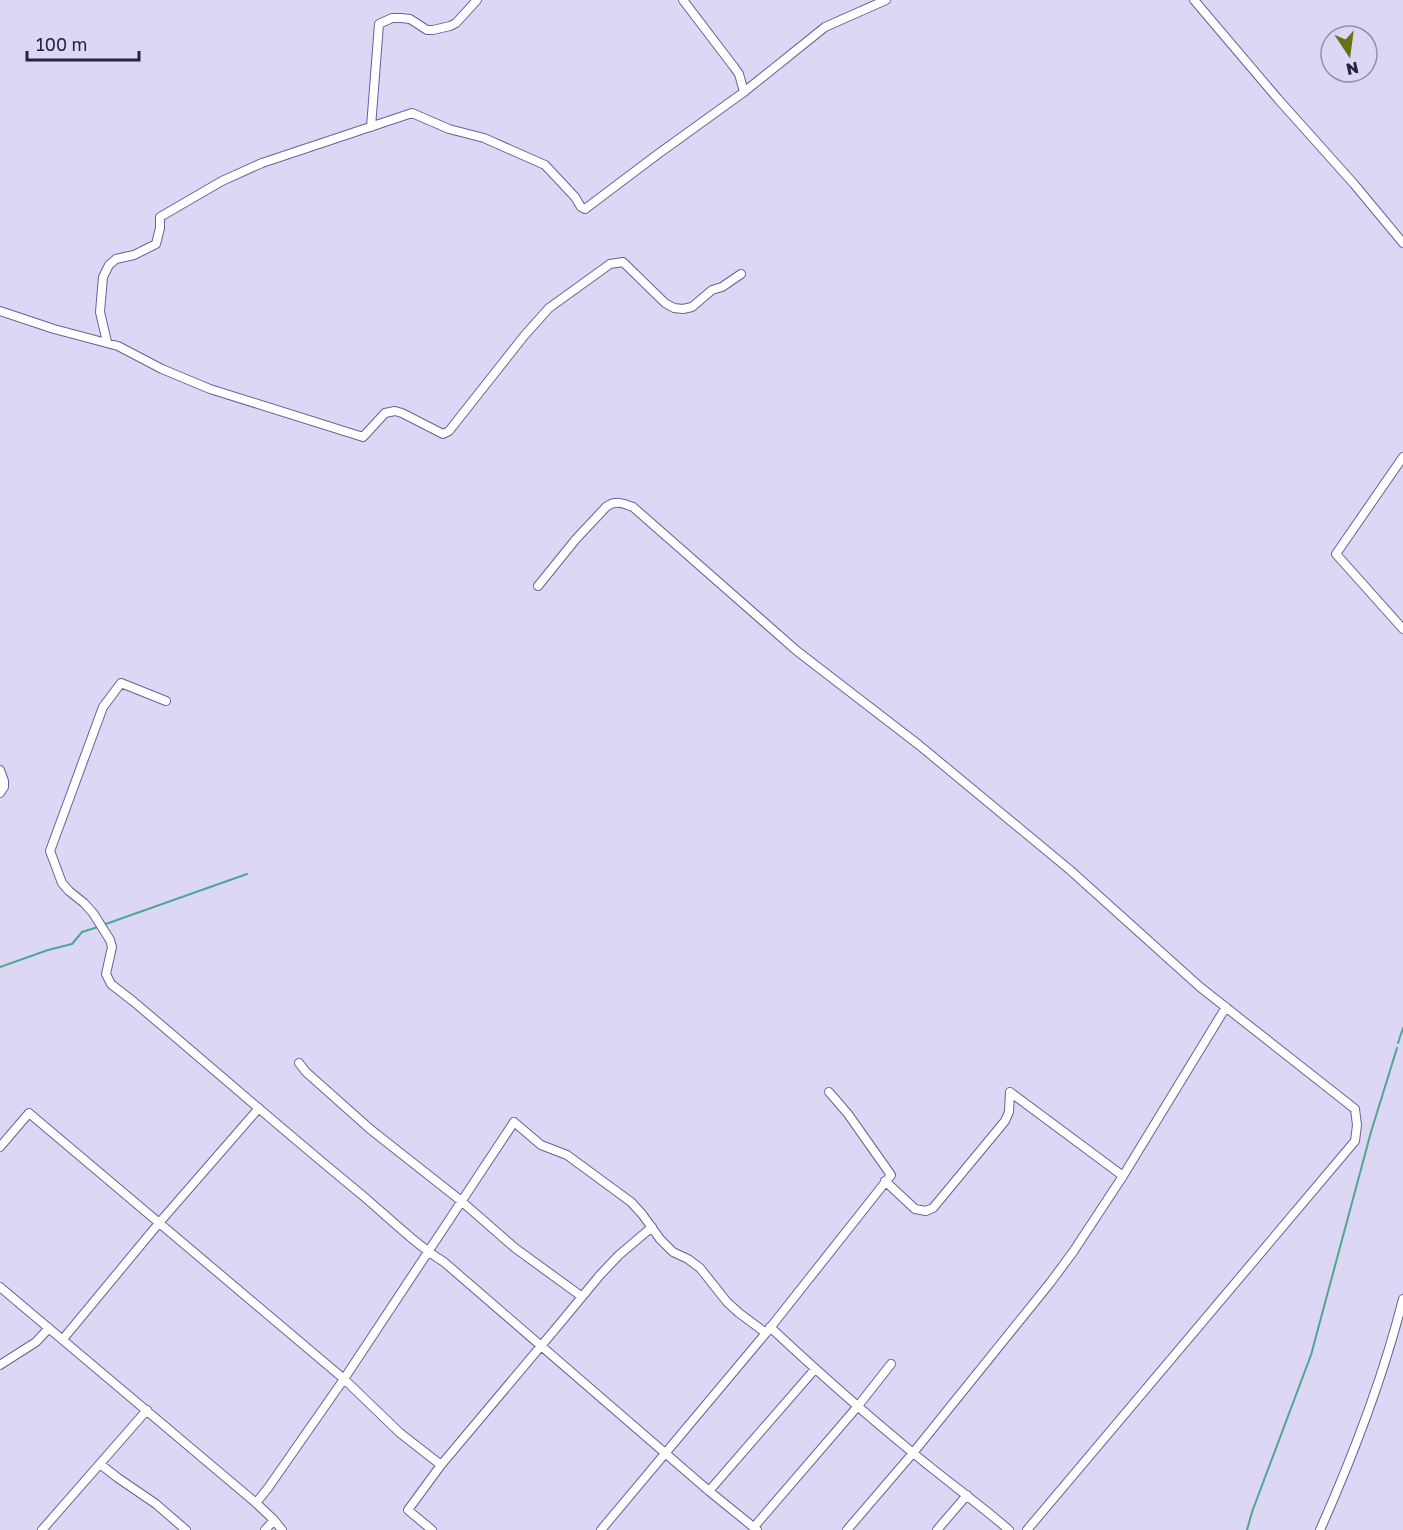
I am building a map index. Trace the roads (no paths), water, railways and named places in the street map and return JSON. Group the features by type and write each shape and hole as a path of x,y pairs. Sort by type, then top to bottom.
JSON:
{"street":[{"path":"371,127 379,24 392,18 401,18 410,19 427,30 450,26 456,23 477,0"},
{"path":"683,0 739,74 744,92"},
{"path":"107,342 100,312 103,277 109,265 116,259 134,255 156,244 160,217 222,181 262,163 412,112 449,129 484,138 545,165 585,209 658,153 744,92 825,27 886,0"},
{"path":"1194,0 1403,243"},
{"path":"0,310 54,329 118,346 162,369 210,389 363,437 385,413 395,411 443,434 449,430 549,308 610,264 623,262 665,303 674,308 683,309 692,307 712,290 741,274"},
{"path":"1403,457 1336,554 1403,630"},
{"path":"538,586 576,539 606,507 616,502 633,507 797,651 919,745 1044,848 1200,987 1354,1109 1357,1125 1355,1142 1027,1530"},
{"path":"166,700 121,683 103,707 50,851 62,883 84,903 112,947 106,974 111,984 428,1251 444,1262 756,1529 891,1364"},
{"path":"0,770 4,781 4,787 0,793"},
{"path":"847,1530 913,1453 1073,1252 1123,1176 1226,1007"},
{"path":"299,1063 306,1072 370,1129 461,1201 515,1248 581,1296"},
{"path":"601,1530 768,1330 891,1175 848,1114 829,1092"},
{"path":"885,1181 915,1209 926,1211 933,1208 1005,1121 1009,1112 1010,1092 1123,1176"},
{"path":"63,1339 159,1223 259,1108"},
{"path":"0,1147 30,1113 344,1379 400,1433 441,1465"},
{"path":"256,1503 344,1379 514,1122 541,1145 567,1155 631,1202 660,1239 673,1252 700,1268 733,1308 768,1330 913,1453 1010,1530"},
{"path":"432,1530 408,1510 441,1465 581,1296 619,1255 652,1227"},
{"path":"0,1287 256,1503 282,1530"},
{"path":"1320,1530 1361,1430 1388,1354 1403,1299"},
{"path":"0,1365 36,1342 49,1328"},
{"path":"709,1491 815,1369"},
{"path":"42,1530 147,1410"},
{"path":"100,1464 156,1504 186,1530"},
{"path":"936,1530 967,1495"},
{"path":"265,1530 274,1520"}],"waterway":[{"path":"103,925 247,874"},
{"path":"0,967 72,944 82,932 98,927"},
{"path":"1398,1043 1403,1028"},
{"path":"1247,1530 1311,1355 1371,1132 1397,1048"}]}
